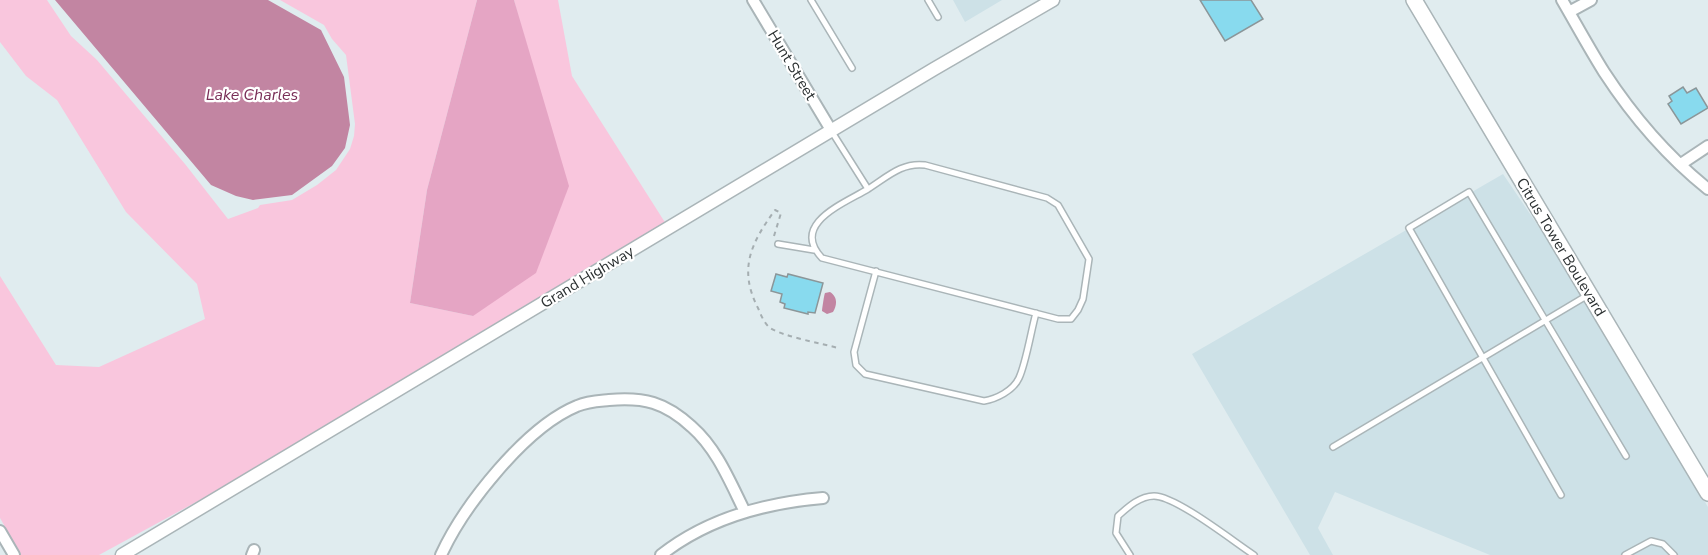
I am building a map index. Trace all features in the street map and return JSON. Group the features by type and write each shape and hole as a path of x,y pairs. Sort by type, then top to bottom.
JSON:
{"main road":[{"name":"Citrus Tower Boulevard","path":"1414,0 1708,494"}],"street":[{"name":"Hunt Street","path":"753,0 831,130"},
{"name":"Grand Highway","path":"122,555 831,130 1053,0"},
{"path":"1562,0 1619,95 1645,127 1708,189"},
{"path":"1569,12 1591,0"},
{"path":"1681,164 1708,146"},
{"path":"441,555 461,519 509,458 558,416 590,401 643,399 678,415 707,443 720,462 745,512"},
{"path":"661,555 694,532 721,519 792,501 823,498"},
{"path":"0,531 14,555"}],"lane":[{"path":"811,0 852,68"},
{"path":"928,0 938,17"},
{"path":"831,130 868,189"},
{"path":"912,164 925,165 1047,198 1058,205 1087,252 1089,265 1083,299 1078,310 1071,319 1058,319 822,258 814,250 811,240 814,227 822,218 868,189 912,164"},
{"path":"1561,495 1409,228 1469,192 1626,456"},
{"path":"778,244 814,250"},
{"path":"876,272 854,352 856,365 865,374 984,401 994,400 1018,380 1036,314"},
{"path":"1333,447 1589,294"},
{"path":"1130,555 1116,533 1118,516 1133,502 1155,496 1175,502 1254,555"},
{"path":"1625,555 1651,541 1663,544 1674,555"}],"path":[{"path":"774,236 781,213 775,210 761,229 747,271 752,297 765,323 778,331 838,348"}],"shaded area":[{"path":"0,0 47,0 71,36 97,60 228,219 258,208 260,205 292,200 317,185 336,170 350,149 354,136 355,124 346,55 332,39 324,25 280,0 477,0 427,190 410,303 473,316 530,58 514,0 558,0 572,76 666,224 242,477 99,555 21,555 0,518 0,276 56,365 99,367 205,319 197,284 126,212 57,100 26,76 0,42"},
{"path":"477,0 514,0 569,186 536,273 473,316 410,303 427,190"},
{"path":"953,0 1002,0 965,22"},
{"path":"1503,174 1557,254 1708,507 1708,555 1490,555 1335,492 1318,528 1333,555 1310,555 1192,354"}],"water":[{"name":"Lake Charles","path":"55,0 268,0 321,30 344,77 350,125 345,148 332,166 292,195 253,200 236,196 211,185"},
{"path":"830,292 836,299 836,304 833,312 827,314 822,311 825,293"}],"building":[{"path":"1200,0 1251,0 1263,19 1225,41"},
{"path":"1683,87 1687,93 1696,88 1708,108 1681,124 1668,104 1672,101 1669,96"},
{"path":"776,274 787,277 788,274 823,283 815,313 808,312 808,314 784,308 785,304 780,302 782,294 771,291"}]}
